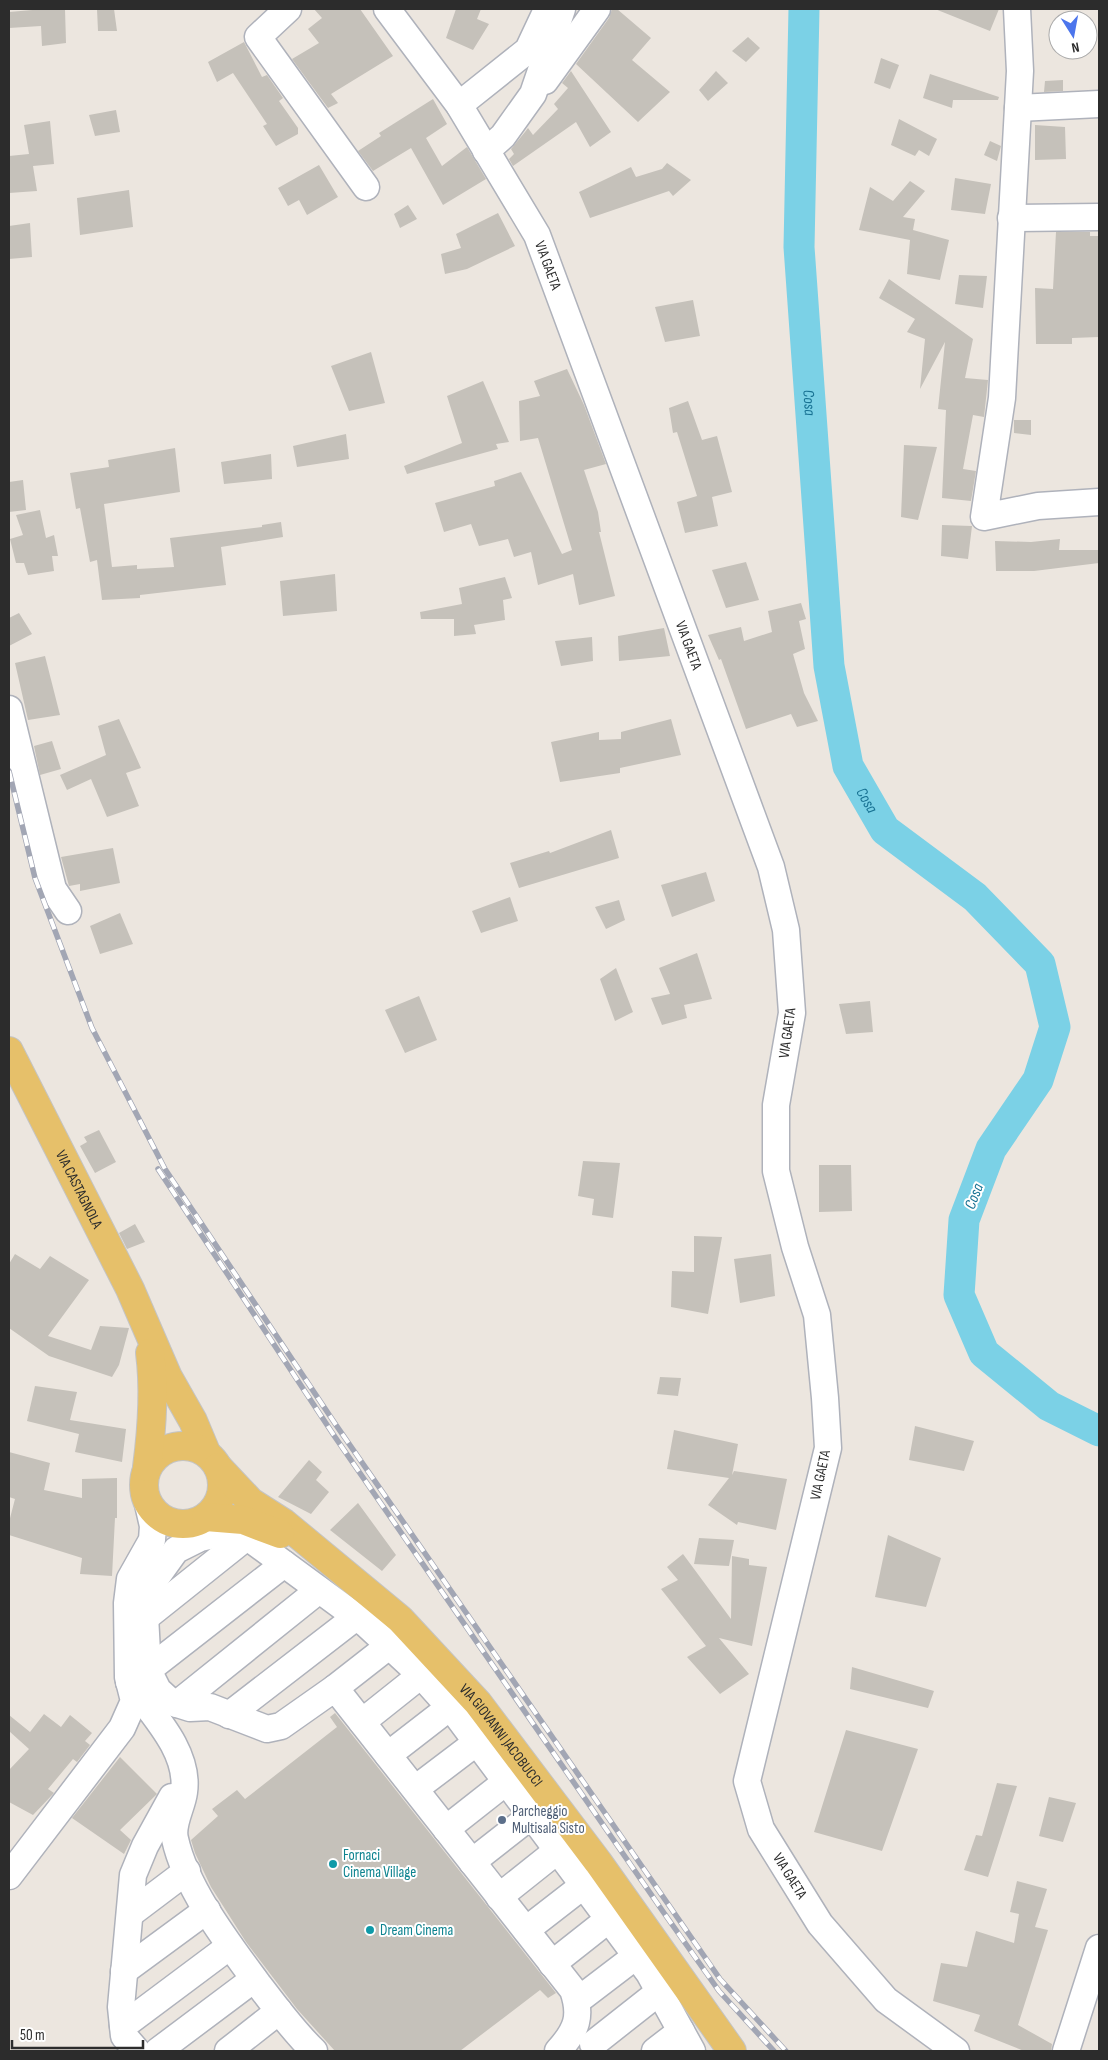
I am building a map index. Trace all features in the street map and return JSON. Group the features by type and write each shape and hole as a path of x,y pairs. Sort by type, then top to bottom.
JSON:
{"main road":[{"name":"VIA CASTAGNOLA","path":"9,1051 148,1329 168,1377 212,1460"},
{"path":"148,1329 154,1383 151,1437 147,1467 143,1480 148,1504 164,1520 243,1520 310,1546"},
{"path":"147,1467 153,1458 173,1446 185,1445 212,1460 252,1502 284,1523 310,1546"},
{"path":"196,1520 214,1509 221,1494 222,1478 212,1460"},
{"name":"VIA GIOVANNI JACOBUCCI","path":"310,1546 400,1619 478,1703 646,1948 732,2051"}],"street":[{"path":"288,9 258,37 366,187"},
{"name":"VIA GAETA","path":"387,9 459,105 537,235 768,860 786,930 792,1013 776,1105 776,1171 795,1246 817,1315 828,1448 747,1781 761,1829 820,1924 886,2000 956,2051"},
{"path":"459,105 528,50 547,9"},
{"path":"533,94 562,9"},
{"path":"486,152 503,136 597,9"},
{"path":"1017,9 1020,72 1002,398 984,517 1038,506 1099,502"},
{"path":"1018,108 1099,104"},
{"path":"1011,218 1099,217"},
{"path":"9,709 53,889 68,911"},
{"path":"136,1611 130,1579 152,1540 153,1526 148,1504"},
{"path":"136,1611 144,1567 158,1549 196,1520"},
{"path":"137,2051 124,2036 120,2008 133,1875 145,1846 174,1794 175,1780 173,1768 158,1738 137,1684 126,1633 148,1589 176,1550 200,1538 222,1533 253,1541 356,1617 390,1645 421,1675 450,1707 477,1742 609,1919 646,1948 662,1972 679,2009 704,2051"},
{"path":"9,1876 122,1728 137,1684 284,1564"},
{"path":"177,1704 319,1590"},
{"path":"306,2049 230,1946 207,1910 187,1872 175,1841 173,1829 185,1790 178,1740 182,1728 194,1720 228,1714 356,1617"},
{"path":"137,1684 158,1690 171,1702 190,1708 210,1707 266,1729 281,1726 335,1688 390,1645"},
{"path":"362,1722 421,1675"},
{"path":"137,1684 174,1745 183,1769"},
{"path":"335,1688 573,1990 579,2006 578,2021 558,2051"},
{"path":"388,1756 450,1707"},
{"path":"415,1790 477,1742"},
{"path":"446,1829 507,1782"},
{"path":"472,1862 532,1816"},
{"path":"500,1897 558,1850"},
{"path":"130,1914 187,1872"},
{"path":"526,1930 584,1885"},
{"path":"124,1971 207,1910"},
{"path":"552,1964 609,1919"},
{"path":"123,2026 230,1946"},
{"path":"646,1948 659,1992 686,2041 655,2051"},
{"path":"577,2001 646,1948"},
{"path":"1066,2051 1099,1948"},
{"path":"158,2051 254,1978"},
{"path":"589,2049 659,1992"},
{"path":"228,2051 279,2012"}],"building":[{"path":"65,9 66,43 42,46 41,26 9,28 9,12"},
{"path":"97,9 114,9 117,31 98,31"},
{"path":"314,9 360,9 393,56 331,94 338,103 328,108 292,59 319,43 308,29 322,18"},
{"path":"456,9 481,9 477,19 489,24 473,50 446,38"},
{"path":"612,9 617,9 651,38 632,60 670,92 638,122 576,64 609,18"},
{"path":"935,9 999,9 990,31"},
{"path":"748,37 760,48 746,62 732,51"},
{"path":"244,42 262,77 267,75 283,98 279,101 298,128 298,134 276,146 263,126 267,124 233,73 217,82 208,62"},
{"path":"881,58 899,65 890,89 874,83"},
{"path":"571,71 611,132 590,147 576,122 513,166 509,159 514,154 511,149 528,128 533,135 558,109 554,104 568,88 562,83"},
{"path":"716,71 728,83 708,101 699,90"},
{"path":"930,74 999,97 998,100 953,100 952,108 923,98"},
{"path":"1063,80 1063,91 1044,92 1045,81"},
{"path":"433,99 447,124 426,138 442,166 467,147 486,179 443,205 411,148 373,171 358,151 381,136 379,133"},
{"path":"116,110 120,132 95,136 89,115"},
{"path":"899,119 937,139 929,156 919,150 915,156 891,145"},
{"path":"50,121 54,164 33,166 37,191 9,193 9,156 29,154 24,125"},
{"path":"1035,125 1065,127 1066,159 1035,160"},
{"path":"990,141 1001,146 997,161 984,155"},
{"path":"667,163 691,180 673,196 669,191 590,218 579,192 631,167 636,177 662,169"},
{"path":"319,165 338,197 307,215 299,200 288,206 278,188"},
{"path":"955,178 991,184 985,214 951,210"},
{"path":"910,181 925,191 903,217 915,219 913,230 949,240 940,280 907,274 910,240 859,230 870,187 893,201"},
{"path":"129,190 133,227 80,235 77,198"},
{"path":"408,205 417,219 400,228 394,214"},
{"path":"498,213 515,246 467,269 445,274 441,254 461,248 456,234"},
{"path":"30,223 32,257 9,259 9,226"},
{"path":"1056,232 1090,232 1090,236 1099,236 1099,337 1072,338 1072,344 1036,344 1035,288 1053,289"},
{"path":"959,275 987,276 983,308 955,304"},
{"path":"889,279 973,339 965,378 988,380 984,417 973,415 963,469 976,471 971,501 942,498 946,410 938,409 945,342 920,389 925,339 907,332 915,319 879,298"},
{"path":"693,300 700,336 665,342 655,307"},
{"path":"371,352 385,403 349,411 331,366"},
{"path":"567,369 584,405 606,464 584,470 598,512 601,532 599,532 615,596 579,605 573,574 538,585 531,552 514,557 508,539 479,546 471,524 444,532 435,503 495,486 494,481 521,472 562,554 572,550 538,438 520,441 519,401 540,396 534,381"},
{"path":"483,381 509,442 496,444 498,449 407,474 404,466 462,443 447,396"},
{"path":"688,401 702,440 717,436 732,492 712,497 718,526 685,533 677,502 697,496 677,432 673,433 669,408"},
{"path":"1014,420 1031,420 1031,435 1014,433"},
{"path":"346,434 349,459 297,467 293,446"},
{"path":"904,445 937,447 918,520 901,517"},
{"path":"175,448 180,492 104,504 112,567 137,565 137,569 174,567 170,538 262,527 262,525 281,522 283,537 221,547 226,585 140,595 140,598 102,600 97,560 90,562 80,508 76,509 70,473 109,467 108,460"},
{"path":"271,454 272,479 224,484 221,462"},
{"path":"23,480 26,510 9,512 9,482"},
{"path":"40,510 46,538 54,535 58,556 52,556 54,571 28,575 24,563 16,563 10,539 23,535 16,515"},
{"path":"942,525 972,526 968,559 941,556"},
{"path":"1060,539 1059,550 1099,550 1099,563 1034,571 996,571 995,541 1031,542"},
{"path":"746,562 759,600 726,608 712,570"},
{"path":"335,574 337,611 283,616 280,581"},
{"path":"505,577 512,598 503,600 505,620 474,625 476,634 454,636 454,619 421,619 420,612 462,604 459,588"},
{"path":"801,603 806,619 799,621 805,649 793,654 804,693 818,721 797,727 791,714 746,729 721,659 719,660 708,635 741,627 744,641 772,632 768,611"},
{"path":"19,613 32,634 9,646 9,618"},
{"path":"664,628 670,656 619,661 618,636"},
{"path":"592,637 593,661 561,666 555,641"},
{"path":"45,656 60,715 28,720 15,663"},
{"path":"119,719 141,768 126,773 139,806 107,817 91,779 67,790 60,775 106,755 98,726"},
{"path":"671,719 681,755 620,768 620,773 560,782 551,742 599,732 599,740 621,739 621,732"},
{"path":"52,741 61,769 40,775 34,746"},
{"path":"611,830 619,858 519,888 510,863 549,851 550,853"},
{"path":"113,848 120,883 80,891 80,884 69,886 61,857"},
{"path":"706,872 715,901 672,917 661,885"},
{"path":"510,897 518,921 481,933 472,911"},
{"path":"619,900 625,920 606,929 595,907"},
{"path":"120,913 133,944 100,954 90,926"},
{"path":"697,953 712,999 684,1005 687,1018 662,1025 651,998 670,994 659,968"},
{"path":"616,968 633,1012 615,1021 600,979"},
{"path":"419,996 437,1040 405,1053 385,1010"},
{"path":"870,1001 873,1032 846,1034 839,1004"},
{"path":"99,1130 116,1162 95,1173 80,1146 87,1142 84,1137"},
{"path":"583,1161 620,1163 613,1218 592,1215 594,1199 578,1196"},
{"path":"819,1165 851,1165 852,1211 819,1212"},
{"path":"135,1224 145,1242 127,1249 119,1233"},
{"path":"694,1236 722,1237 708,1314 671,1307 672,1271 694,1272"},
{"path":"15,1254 40,1269 50,1256 89,1280 48,1336 91,1350 100,1326 129,1328 119,1365 112,1377 49,1356 9,1328 9,1264"},
{"path":"771,1254 775,1296 740,1303 734,1259"},
{"path":"660,1377 681,1378 678,1396 657,1394"},
{"path":"35,1386 77,1392 70,1420 126,1429 122,1462 75,1452 79,1434 27,1421"},
{"path":"915,1426 974,1441 964,1471 909,1460"},
{"path":"674,1430 738,1444 732,1475 734,1471 787,1479 776,1530 738,1522 737,1525 708,1505 729,1478 667,1469"},
{"path":"9,1452 50,1463 44,1490 82,1498 82,1479 117,1478 117,1518 115,1518 112,1576 80,1574 82,1558 9,1535 9,1522 15,1499 9,1497"},
{"path":"309,1460 322,1472 316,1480 329,1492 311,1514 278,1497"},
{"path":"358,1503 396,1555 382,1571 330,1530"},
{"path":"888,1535 941,1558 926,1607 875,1597"},
{"path":"699,1538 734,1540 729,1566 694,1564"},
{"path":"683,1554 731,1619 732,1556 749,1559 749,1565 767,1567 752,1646 719,1638 749,1674 720,1694 687,1657 706,1646 661,1589 678,1580 667,1567"},
{"path":"852,1667 934,1691 928,1708 850,1689"},
{"name":"Fornaci Cinema Village","path":"335,1713 556,1993 548,1998 540,1990 460,2051 335,2051 297,2009 246,1942 211,1887 195,1853 191,1840 218,1816 212,1809 237,1790 245,1799 337,1727 330,1717"},
{"path":"44,1714 61,1727 70,1715 92,1733 85,1741 90,1745 77,1762 73,1759 48,1789 54,1793 33,1815 9,1802 9,1770 29,1749 9,1731 9,1715 30,1732"},
{"path":"846,1730 918,1749 882,1851 814,1832"},
{"path":"120,1757 157,1794 120,1830 131,1840 124,1854 72,1818"},
{"path":"997,1783 1017,1786 988,1877 964,1870 976,1835 982,1836"},
{"path":"1049,1797 1076,1803 1063,1842 1039,1836"},
{"path":"1017,1881 1047,1889 1035,1927 1048,1930 1018,2025 1052,2044 1051,2051 1024,2051 974,2031 980,2015 933,2001 941,1963 967,1967 976,1931 1014,1943 1019,1914 1010,1912"}],"waterway":[{"name":"Cosa","path":"804,9 799,247 829,666 848,766 885,830 975,897 1040,964 1055,1027 1038,1080 991,1149 964,1220 959,1295 984,1353 1049,1406 1099,1431"}],"railway":[{"path":"9,771 35,878 92,1028 165,1169 336,1425 720,1979 786,2051"},
{"path":"158,1169 335,1437 664,1913 719,1991 774,2051"}],"place":[{"name":"Parcheggio Multisala Sisto","path":"502,1820"},
{"name":"Fornaci Cinema Village","path":"333,1864"},
{"name":"Dream Cinema","path":"370,1930"}]}
